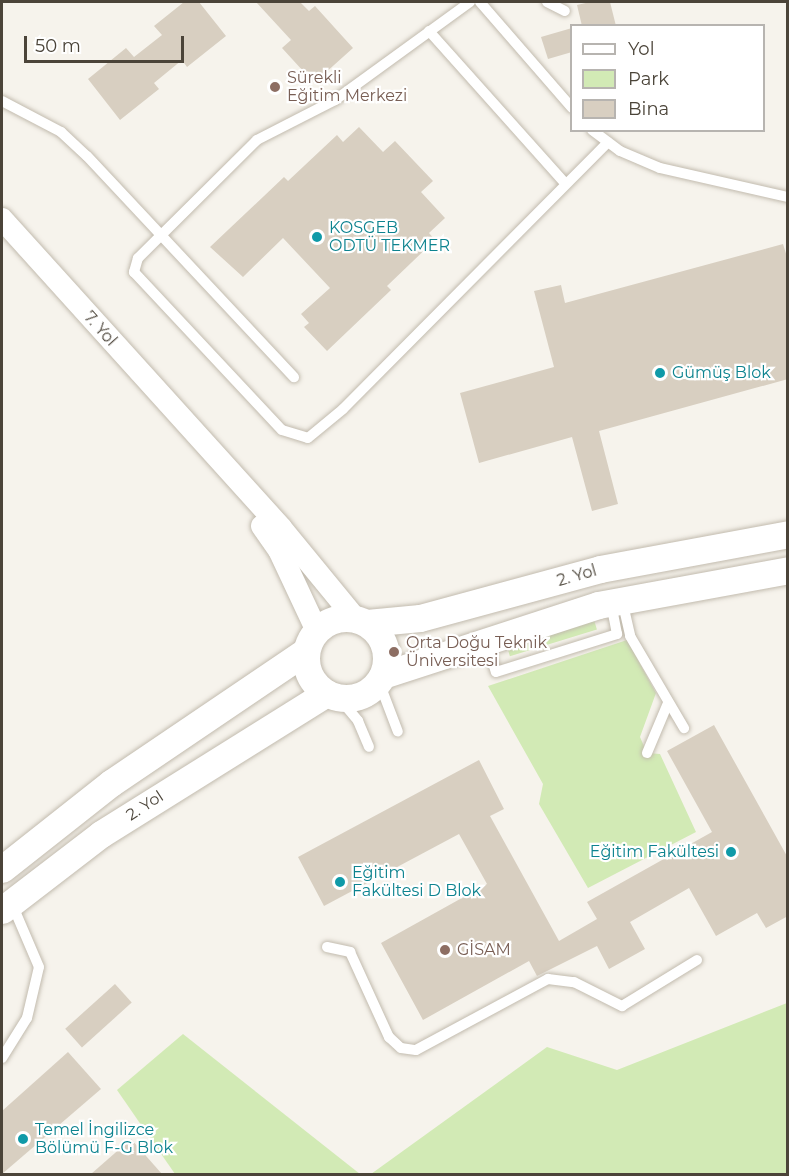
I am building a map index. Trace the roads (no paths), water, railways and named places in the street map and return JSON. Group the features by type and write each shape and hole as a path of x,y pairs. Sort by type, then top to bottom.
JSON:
{"street":[{"name":"7. Yol","path":"2,219 281,528 361,621"},
{"name":"7. Yol","path":"200,440 279,550 312,641"},
{"name":"2. Yol","path":"2,869 111,783 312,641 329,621 420,618 600,569 788,534"},
{"name":"2. Yol","path":"6,906 100,834 333,696 365,694 381,678 486,639 616,601 788,570"},
{"path":"361,621 383,641 386,664 381,678"},
{"path":"312,641 310,675 333,696"}],"lane":[{"path":"470,2 335,100 257,140 160,233 138,258 134,272 282,430 308,438 343,409 608,142"},
{"path":"480,2 570,106"},
{"path":"547,2 565,11"},
{"path":"429,31 566,184"},
{"path":"2,101 61,132 160,233 294,377"},
{"path":"595,132 608,142 660,168 788,197"},
{"path":"616,601 630,636 684,728"},
{"path":"381,678 398,732"},
{"path":"333,696 358,720 369,747"},
{"path":"647,753 668,703"},
{"path":"2,1058 27,1018 39,967 6,906"},
{"path":"327,947 350,952 389,1037 401,1048 416,1050 548,979 574,982 621,1005 697,960"}],"place":[{"name":"Sürekli Eğitim Merkezi","path":"275,87"},
{"name":"KOSGEB ODTÜ TEKMER","path":"317,237"},
{"name":"Gümüş Blok","path":"660,373"},
{"name":"Orta Doğu Teknik Üniversitesi","path":"394,652"},
{"name":"Eğitim Fakültesi","path":"731,852"},
{"name":"Eğitim Fakültesi D Blok","path":"340,882"},
{"name":"GİSAM","path":"445,950"},
{"name":"Temel İngilizce Bölümü F-G Blok","path":"23,1139"}]}
